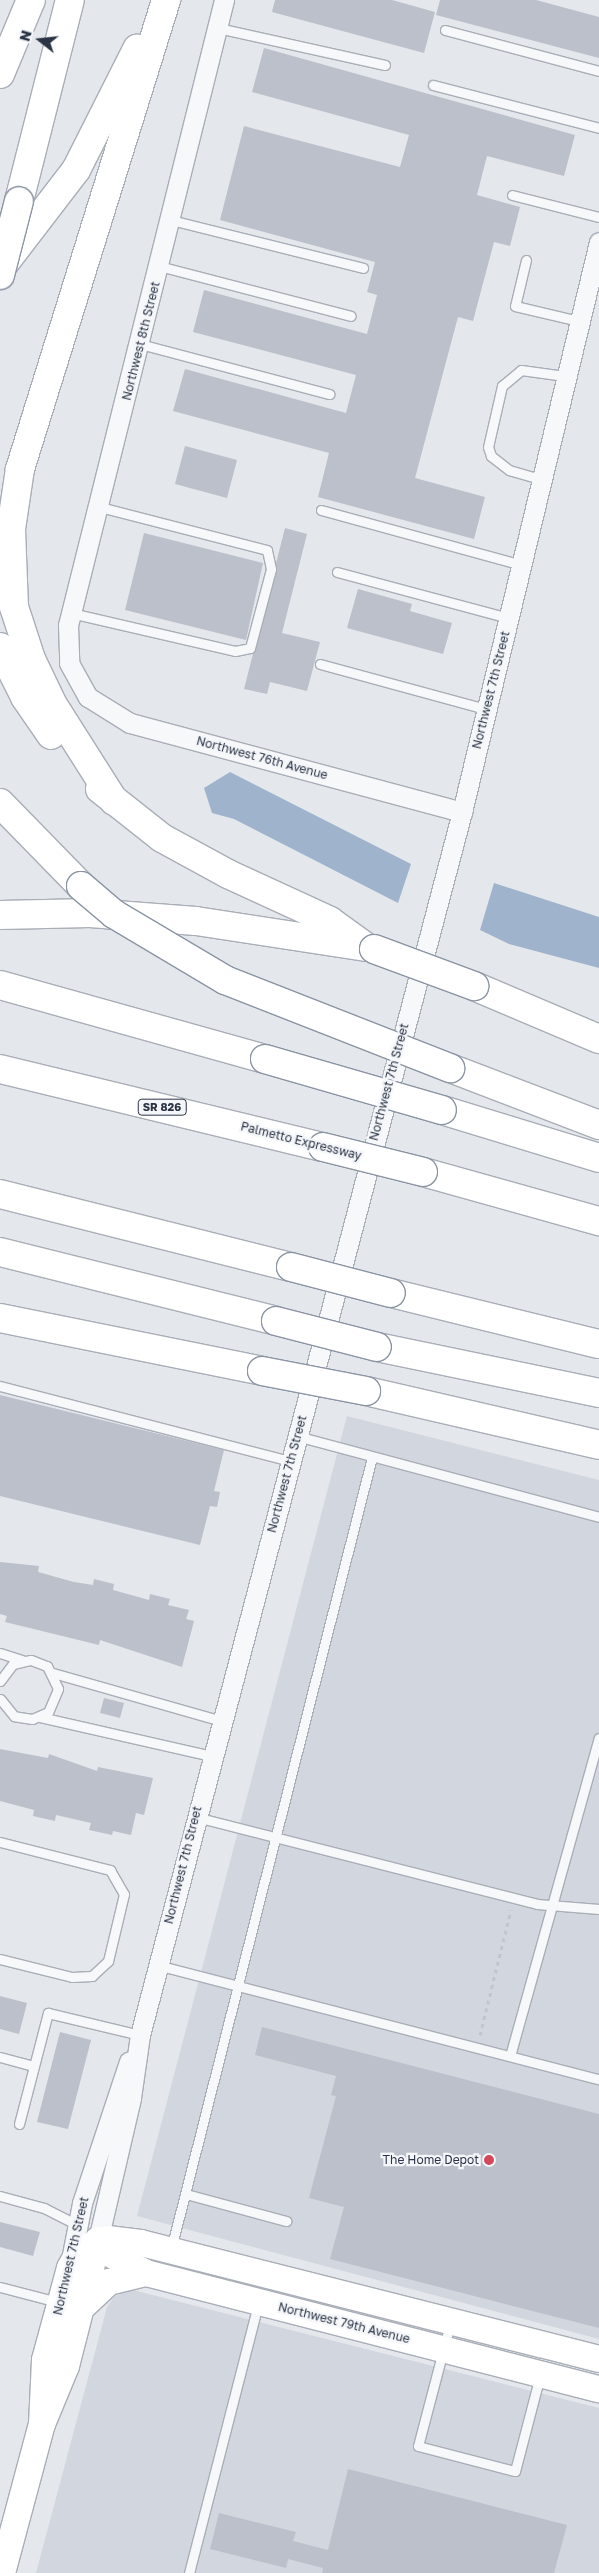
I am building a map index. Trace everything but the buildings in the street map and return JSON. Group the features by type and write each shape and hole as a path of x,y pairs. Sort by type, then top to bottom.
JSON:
{"highway":[{"path":"0,74 32,0"},
{"path":"0,276 70,0"},
{"path":"0,269 41,220 92,144 134,59 154,0"},
{"path":"114,801 56,712 34,667 14,607 10,537 20,470 166,0"},
{"path":"0,647 44,725 114,801 193,856 330,921 370,948"},
{"path":"0,803 81,886 129,924 224,980 599,1126"},
{"path":"0,915 90,913 196,921 370,948 474,986 599,1039"},
{"path":"0,985 442,1110 599,1158"},
{"name":"Palmetto Expressway","path":"0,1069 423,1172 599,1221"},
{"path":"0,1194 599,1344"},
{"path":"0,1252 377,1347 599,1393"},
{"path":"0,1271 276,1322"},
{"path":"0,1318 127,1346 366,1391 599,1445"},
{"path":"0,1334 127,1346"}],"street":[{"name":"Northwest 8th Street","path":"75,680 65,645 71,613 160,266 224,0"},
{"name":"Northwest 7th Street","path":"42,2424 45,2360 71,2306 98,2240 131,2098 140,2035 221,1721 462,812 509,618 518,564 599,242"},
{"name":"Northwest 76th Avenue","path":"75,680 102,709 130,723 462,812"},
{"name":"Northwest 7th Street","path":"2,2570 42,2424 72,2342 68,2309 71,2306 70,2268 76,2224 110,2111 140,2035"},
{"path":"70,2268 80,2250 98,2240 128,2240 599,2359"},
{"name":"Northwest 79th Avenue","path":"98,2240 110,2254 146,2273 599,2389"},
{"path":"71,2306 109,2282 146,2273"}],"lane":[{"path":"218,28 385,65"},
{"path":"445,30 599,71"},
{"path":"433,85 599,128"},
{"path":"512,195 599,217"},
{"path":"171,220 363,268"},
{"path":"526,260 515,306 579,321"},
{"path":"160,266 351,316"},
{"path":"140,344 329,394"},
{"path":"540,479 509,470 491,456 488,447 502,386 522,370 565,376"},
{"path":"71,613 235,651 250,648 271,569 266,550 99,507"},
{"path":"321,510 518,564"},
{"path":"337,572 509,618"},
{"path":"320,664 486,709"},
{"path":"0,1386 290,1461"},
{"path":"297,1436 599,1517"},
{"path":"171,2250 372,1457"},
{"path":"0,1653 22,1660 39,1662 53,1673 221,1721"},
{"path":"0,1681 6,1669 22,1660"},
{"path":"40,1717 57,1698 53,1673"},
{"path":"0,1699 3,1710 23,1719 40,1717 212,1756"},
{"path":"510,2056 599,1738"},
{"path":"196,1816 276,1838 553,1906 599,1909"},
{"path":"0,1842 110,1870 124,1894 108,1961 92,1976 72,1977 0,1959"},
{"path":"158,1965 599,2079"},
{"path":"19,2124 48,2013 140,2035"},
{"path":"0,2057 34,2066"},
{"path":"186,2194 286,2221"},
{"path":"0,2196 44,2208 76,2224"},
{"path":"0,2287 71,2306"},
{"path":"189,2573 259,2302"},
{"path":"451,2321 418,2446 515,2471 541,2374"}],"path":[{"path":"480,2036 511,1909"}],"shaded area":[{"path":"347,1416 599,1480 599,2339 137,2216"},
{"path":"129,2289 599,2408 599,2573 36,2573 107,2307 114,2297"}],"water":[{"path":"230,772 411,864 398,903 234,819 212,813 204,788"},
{"path":"494,883 599,917 599,968 509,944 480,930"}],"place":[{"name":"The Home Depot","path":"489,2160"}]}
